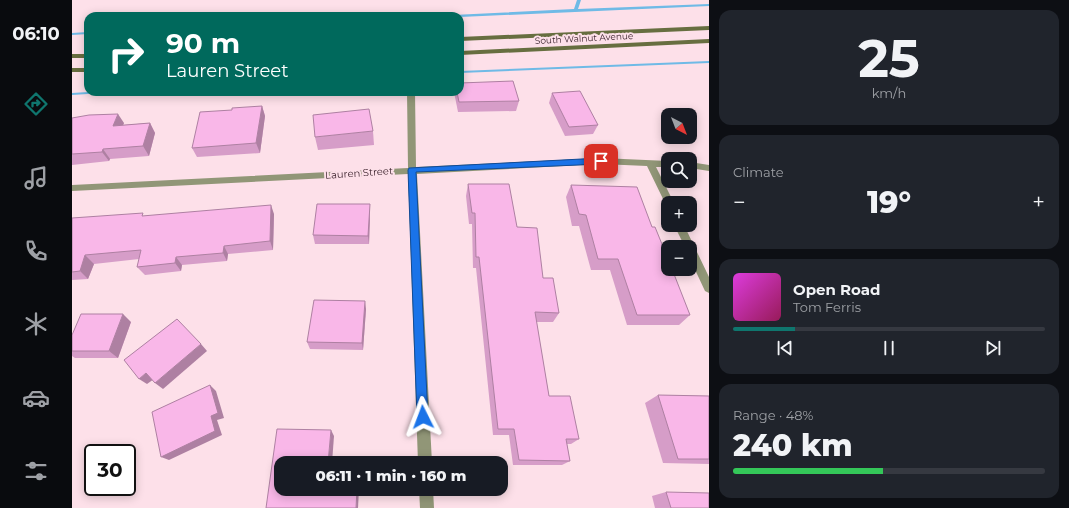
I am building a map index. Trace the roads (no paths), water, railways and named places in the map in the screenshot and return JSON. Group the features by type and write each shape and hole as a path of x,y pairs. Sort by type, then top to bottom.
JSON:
{"street":[{"name":"South Walnut Avenue","path":"464,39 709,28"},
{"name":"South Walnut Avenue","path":"464,53 709,41"},
{"path":"72,56 84,56"},
{"path":"72,70 84,70"},
{"path":"410,96 425,456"},
{"name":"Lauren Street","path":"72,188 601,161 661,164"},
{"path":"650,163 666,196"},
{"path":"697,166 709,168"},
{"path":"697,262 709,288"},
{"path":"426,496 427,508"}],"waterway":[{"path":"576,10 579,0"},
{"path":"576,10 709,5"},
{"path":"464,15 576,10"},
{"path":"72,34 84,33"},
{"path":"464,72 709,62"},
{"path":"72,94 84,93"}]}
